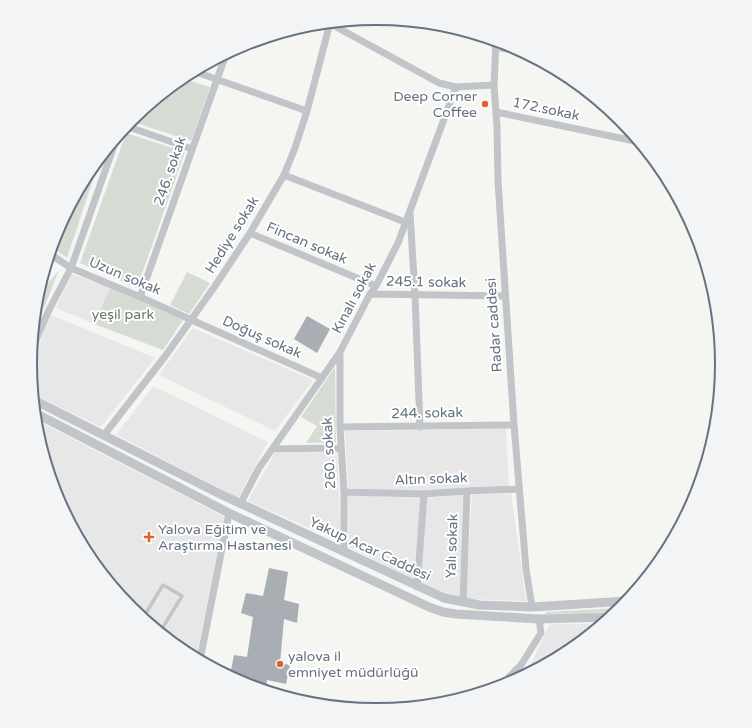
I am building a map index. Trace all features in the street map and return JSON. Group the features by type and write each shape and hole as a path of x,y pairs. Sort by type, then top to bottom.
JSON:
{"street":[{"path":"337,28 439,83 456,87 494,85"},
{"name":"Hediye sokak","path":"104,435 191,320 250,232 284,175 295,148 307,111 328,29"},
{"name":"Radar caddesi","path":"495,47 494,85 505,296 519,489 526,569 532,606"},
{"name":"246. sokak","path":"140,297 223,61"},
{"path":"201,74 307,111"},
{"name":"Kınalı sokak","path":"240,504 259,468 340,352 370,294 376,286 398,243 456,87"},
{"name":"172.sokak","path":"496,112 631,140"},
{"path":"132,128 192,149"},
{"path":"39,333 71,268 112,152"},
{"path":"284,175 406,222"},
{"path":"410,211 420,427"},
{"name":"Fincan sokak","path":"250,232 376,286"},
{"name":"Uzun sokak","path":"54,257 71,268 191,320"},
{"name":"245.1 sokak","path":"370,294 505,296"},
{"name":"Doğuş sokak","path":"191,320 322,378"},
{"name":"260. sokak","path":"340,352 340,427 344,492 344,552"},
{"name":"Yakup Acar Caddesi","path":"40,403 240,504 417,587 444,598 479,605 532,606 618,601"},
{"name":"Yakup Acar Caddesi","path":"42,416 229,513 443,612 539,619 602,617"},
{"name":"244. sokak","path":"340,427 514,425"},
{"path":"273,449 342,448"},
{"name":"Altın sokak","path":"344,492 424,494 519,489"},
{"name":"Yalı sokak","path":"463,602 467,491"},
{"path":"417,587 424,494"},
{"path":"201,655 229,513"},
{"path":"511,675 521,665 541,633 539,619"}],"lane":[{"path":"146,613 163,585 182,596 163,627"}],"shaded area":[{"path":"72,274 110,288 94,324 56,308"},
{"path":"51,315 155,358 101,427 39,397 37,364 38,352 41,338"},
{"path":"193,328 313,380 275,431 159,375"},
{"path":"153,386 268,442 238,498 116,435"},
{"name":"Yalova Eğitim ve Araştırma Hastanesi","path":"43,423 225,517 197,652 152,619 136,604 121,588 94,552 82,533 63,494 55,473"},
{"path":"506,429 509,488 421,492 348,488 345,431"},
{"path":"337,452 341,542 248,501 275,453"},
{"path":"511,493 526,601 466,599 472,495"},
{"path":"348,495 421,498 413,579 349,547"},
{"path":"463,495 460,597 420,585 427,498"},
{"path":"550,624 594,624 564,646 530,666"}],"green space":[{"path":"190,81 210,87 191,141 137,123 152,109"},
{"path":"127,133 185,152 137,288 80,263 125,136"},
{"path":"95,175 67,258 57,250 82,194"},
{"path":"59,270 41,316 44,298 47,285"},
{"name":"yeşil park","path":"187,272 210,283 189,314 170,305"},
{"name":"yeşil park","path":"110,288 183,320 163,350 94,324"},
{"path":"335,367 336,442 306,443 317,426 301,417"},
{"path":"611,609 607,612 545,614 546,612"}],"building":[{"path":"307,316 330,329 317,353 294,339"},
{"path":"269,568 288,572 284,600 299,604 297,623 284,619 280,663 290,665 286,684 267,680 267,685 231,670 234,655 247,657 253,617 241,613 246,593 263,596"}],"place":[{"name":"Deep Corner Coffee","path":"485,104"},
{"name":"Yalova Eğitim ve Araştırma Hastanesi","path":"149,537"},
{"name":"yalova il emniyet müdürlüğü","path":"280,664"}]}
